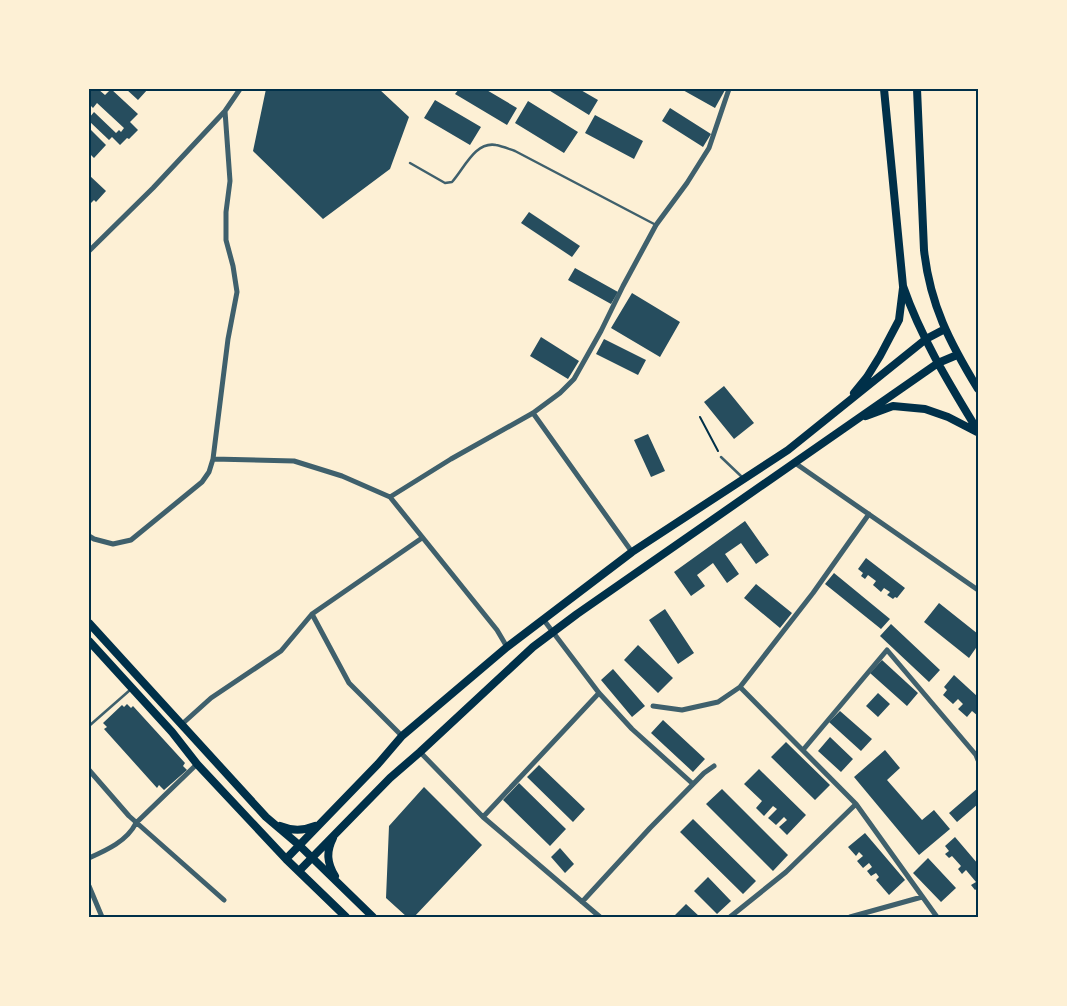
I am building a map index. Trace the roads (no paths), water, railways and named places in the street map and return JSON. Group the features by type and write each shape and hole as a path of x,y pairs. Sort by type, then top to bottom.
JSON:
{"main road":[{"path":"884,89 904,286 912,312 938,363 978,432"},
{"path":"917,89 926,267 931,292 957,355 978,389"},
{"path":"845,404 867,377 899,320 904,286"},
{"path":"286,859 378,764 402,736 507,647 632,552 788,450 926,339 945,329"},
{"path":"299,871 390,778 532,648 852,422 938,363 957,355"},
{"path":"852,422 893,406 925,409 948,417 978,432"},
{"path":"89,624 266,817 312,857 372,917"},
{"path":"89,641 172,732 197,764 286,859 346,917"},
{"path":"266,817 281,826 293,830 308,829 323,820"},
{"path":"334,834 328,848 328,861 341,886"}],"street":[{"path":"89,251 153,188 225,111 240,89"},
{"path":"390,497 451,459 533,413 560,393 574,379 656,225 687,183 709,148 729,89"},
{"path":"89,536 113,544 131,540 202,482 209,472 213,459 228,339 237,292 226,240 226,212 230,181 225,111"},
{"path":"533,413 632,552"},
{"path":"213,459 294,461 342,476 390,497 497,630 507,647"},
{"path":"795,462 978,590"},
{"path":"653,706 682,710 718,702 740,687 814,593 869,514"},
{"path":"181,724 211,698 281,651 312,614 422,538"},
{"path":"312,614 349,683 402,736"},
{"path":"543,620 600,693 632,729 693,784"},
{"path":"803,750 887,650 976,755 978,760"},
{"path":"740,687 856,804 937,917"},
{"path":"483,818 600,693"},
{"path":"420,752 483,818 600,917"},
{"path":"89,858 120,841 132,831 136,823 197,764"},
{"path":"582,902 650,828 693,784 714,766"},
{"path":"89,770 136,823 224,900"},
{"path":"730,917 786,872 856,804"},
{"path":"89,886 102,917"},
{"path":"850,917 922,897"}],"lane":[{"path":"410,163 445,183 452,182 470,158 482,147 494,144 515,151 656,225"},
{"path":"721,457 743,479"},
{"path":"89,726 132,688"}]}
